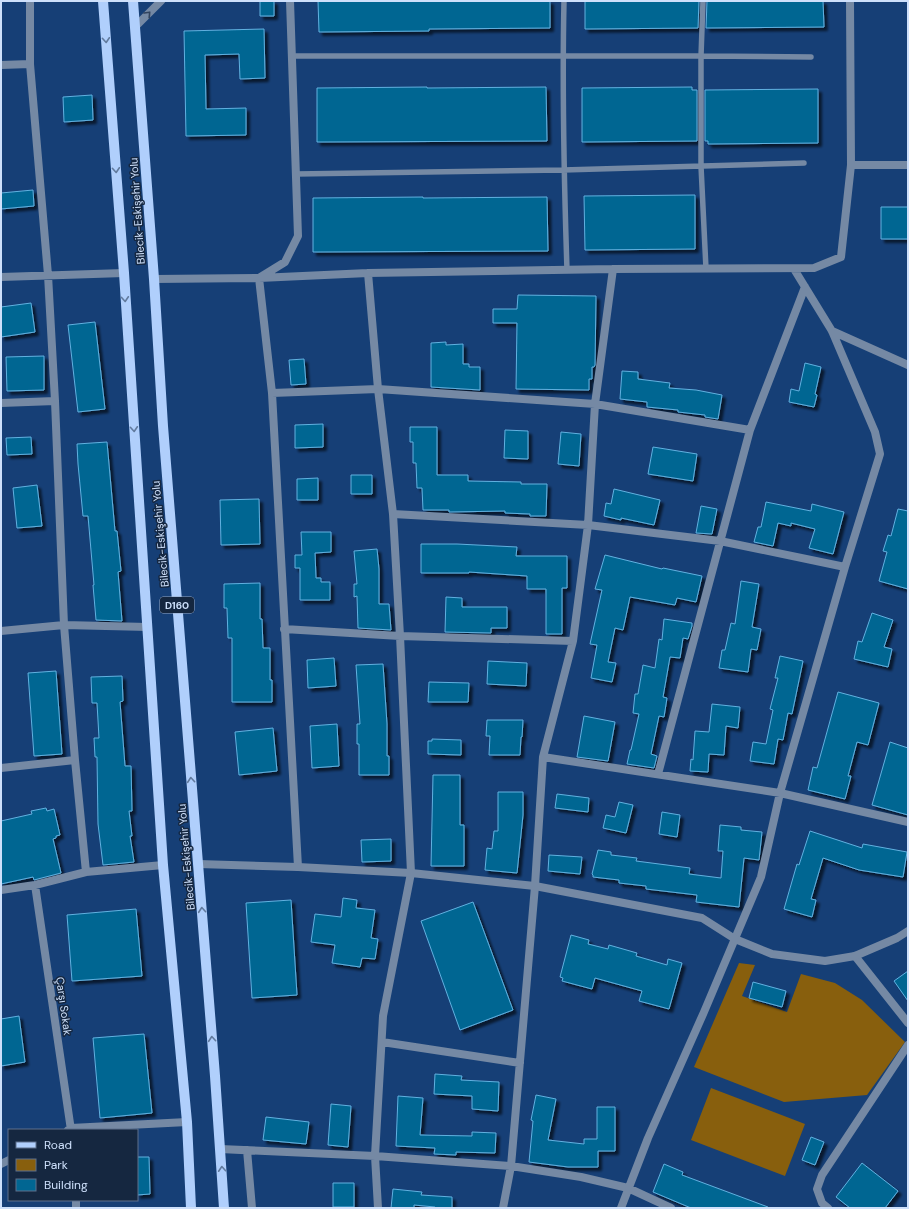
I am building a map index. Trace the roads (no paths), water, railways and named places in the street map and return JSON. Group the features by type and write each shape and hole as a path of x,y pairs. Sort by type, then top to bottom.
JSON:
{"main road":[{"name":"Bilecik-Eskişehir Yolu","path":"103,1 124,273 163,866 187,1122 191,1208"},
{"name":"Bilecik-Eskişehir Yolu","path":"133,1 154,279 164,442 224,1208"}],"street":[{"path":"30,1 30,64 48,275 55,400 64,625 86,872"},
{"path":"135,27 161,1"},
{"path":"259,278 285,262 298,236 290,1"},
{"path":"154,279 259,278 368,273 613,269 814,268 841,257 851,165 850,1"},
{"path":"1,65 30,64"},
{"path":"851,165 908,165"},
{"path":"503,1208 511,1166 543,757 573,641 588,525 595,404 613,269"},
{"path":"621,1208 648,1138 762,877 780,792 845,568 880,454 875,432 832,331 794,269"},
{"path":"1,277 124,273"},
{"path":"368,273 378,389 393,514 411,873 383,1016 376,1156 378,1208"},
{"path":"259,278 272,393 298,868"},
{"path":"658,774 750,430 805,287"},
{"path":"832,331 908,365"},
{"path":"272,393 378,389 595,404 750,430"},
{"path":"1,403 55,400"},
{"path":"393,514 588,525 720,541 845,568"},
{"path":"1,631 64,625 148,627"},
{"path":"284,629 400,636 573,641"},
{"path":"543,757 780,792 908,822"},
{"path":"1,768 75,760"},
{"path":"198,864 411,873 534,886 702,918 735,939 772,954 825,961 855,956 897,938 908,931"},
{"path":"1,890 35,885 86,872 163,866"},
{"name":"Çarşı Sokak","path":"35,885 70,1129"},
{"path":"855,956 908,1023"},
{"path":"382,1042 520,1063"},
{"path":"828,1208 822,1203 817,1189 822,1175 908,1045"},
{"path":"70,1129 187,1122"},
{"path":"220,1149 376,1156 511,1166 581,1177 628,1188 671,1208"},
{"path":"247,1150 252,1208"}],"lane":[{"path":"564,1 563,170 567,270"},
{"path":"703,1 701,56 701,166 706,269"},
{"path":"292,56 811,57"},
{"path":"296,174 563,170 804,163"}]}
